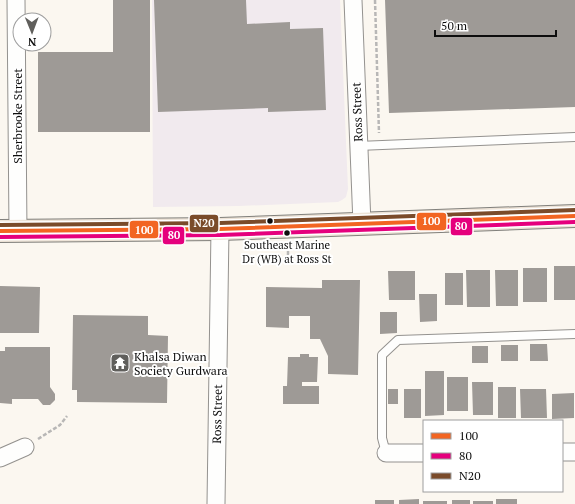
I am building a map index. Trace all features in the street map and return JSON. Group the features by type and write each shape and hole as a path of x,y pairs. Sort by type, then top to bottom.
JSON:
{"main road":[{"path":"9,231 220,229 575,216"}],"street":[{"name":"Sherbrooke Street","path":"9,231 16,0"},
{"name":"Ross Street","path":"353,0 362,224"},
{"name":"Ross Street","path":"216,504 220,229"},
{"path":"0,458 25,447"},
{"path":"563,452 575,452"},
{"path":"386,453 423,453"}],"lane":[{"path":"358,146 575,137"},
{"path":"386,453 382,438 382,356 398,340 575,334"}],"path":[{"path":"375,0 380,145"},
{"path":"288,251 288,258"},
{"path":"25,447 60,425 67,416"}],"shaded area":[{"path":"152,0 340,0 348,189 346,197 338,202 239,206 153,207"}],"building":[{"path":"113,0 150,0 150,132 38,132 38,52 113,52"},
{"path":"154,0 246,0 247,24 290,22 290,29 323,28 326,110 268,112 268,108 158,112"},
{"path":"385,0 575,0 575,107 389,113"},
{"path":"554,266 575,266 575,300 554,300"},
{"path":"523,268 547,268 547,302 523,302"},
{"path":"466,270 490,270 490,307 467,307"},
{"path":"495,270 518,270 518,306 496,306"},
{"path":"388,271 415,271 415,300 389,300"},
{"path":"445,273 463,273 463,305 445,305"},
{"path":"322,280 360,280 358,375 328,374 328,356 320,339 310,339 310,316 289,316 289,328 266,327 266,287 322,288"},
{"path":"0,286 40,287 39,333 0,333"},
{"path":"419,294 437,294 437,321 420,322"},
{"path":"380,312 397,312 397,333 380,334"},
{"name":"Khalsa Diwan Society Gurdwara","path":"73,315 148,316 148,335 168,336 167,403 77,402 77,390 72,390"},
{"path":"530,344 547,344 548,361 530,361"},
{"path":"501,345 518,345 518,361 501,361"},
{"path":"472,346 488,346 488,363 472,363"},
{"path":"5,347 50,347 50,387 55,394 55,400 50,405 43,405 38,399 12,399 12,404 0,403 0,351 5,351"},
{"path":"300,354 309,354 309,357 318,357 317,382 302,382 302,386 319,386 319,404 283,404 283,386 287,386 288,357 300,357"},
{"path":"425,371 444,371 444,415 425,416"},
{"path":"447,377 468,377 468,411 447,411"},
{"path":"472,382 493,382 493,415 473,415"},
{"path":"498,387 516,387 516,418 498,418"},
{"path":"388,389 398,389 398,404 388,404"},
{"path":"404,389 421,389 421,418 404,418"},
{"path":"520,389 546,389 547,418 521,418"},
{"path":"574,393 574,418 552,419 552,394"},
{"path":"419,499 419,504 399,504 399,500"},
{"path":"496,499 517,499 517,504 496,504"},
{"path":"375,500 394,500 394,504 375,504"},
{"path":"452,500 470,500 470,504 452,504"},
{"path":"423,501 447,501 447,504 423,504"},
{"path":"473,501 493,501 493,504 473,504"}],"transit line":[{"name":"N20","path":"0,225 220,223 575,210"},
{"name":"100","path":"0,231 220,229 575,216"},
{"name":"80","path":"0,237 220,235 575,222"}],"place":[{"name":"Southeast Marine Dr (WB) at Ross St","path":"287,233"},
{"name":"Khalsa Diwan Society Gurdwara","path":"120,363"}]}
